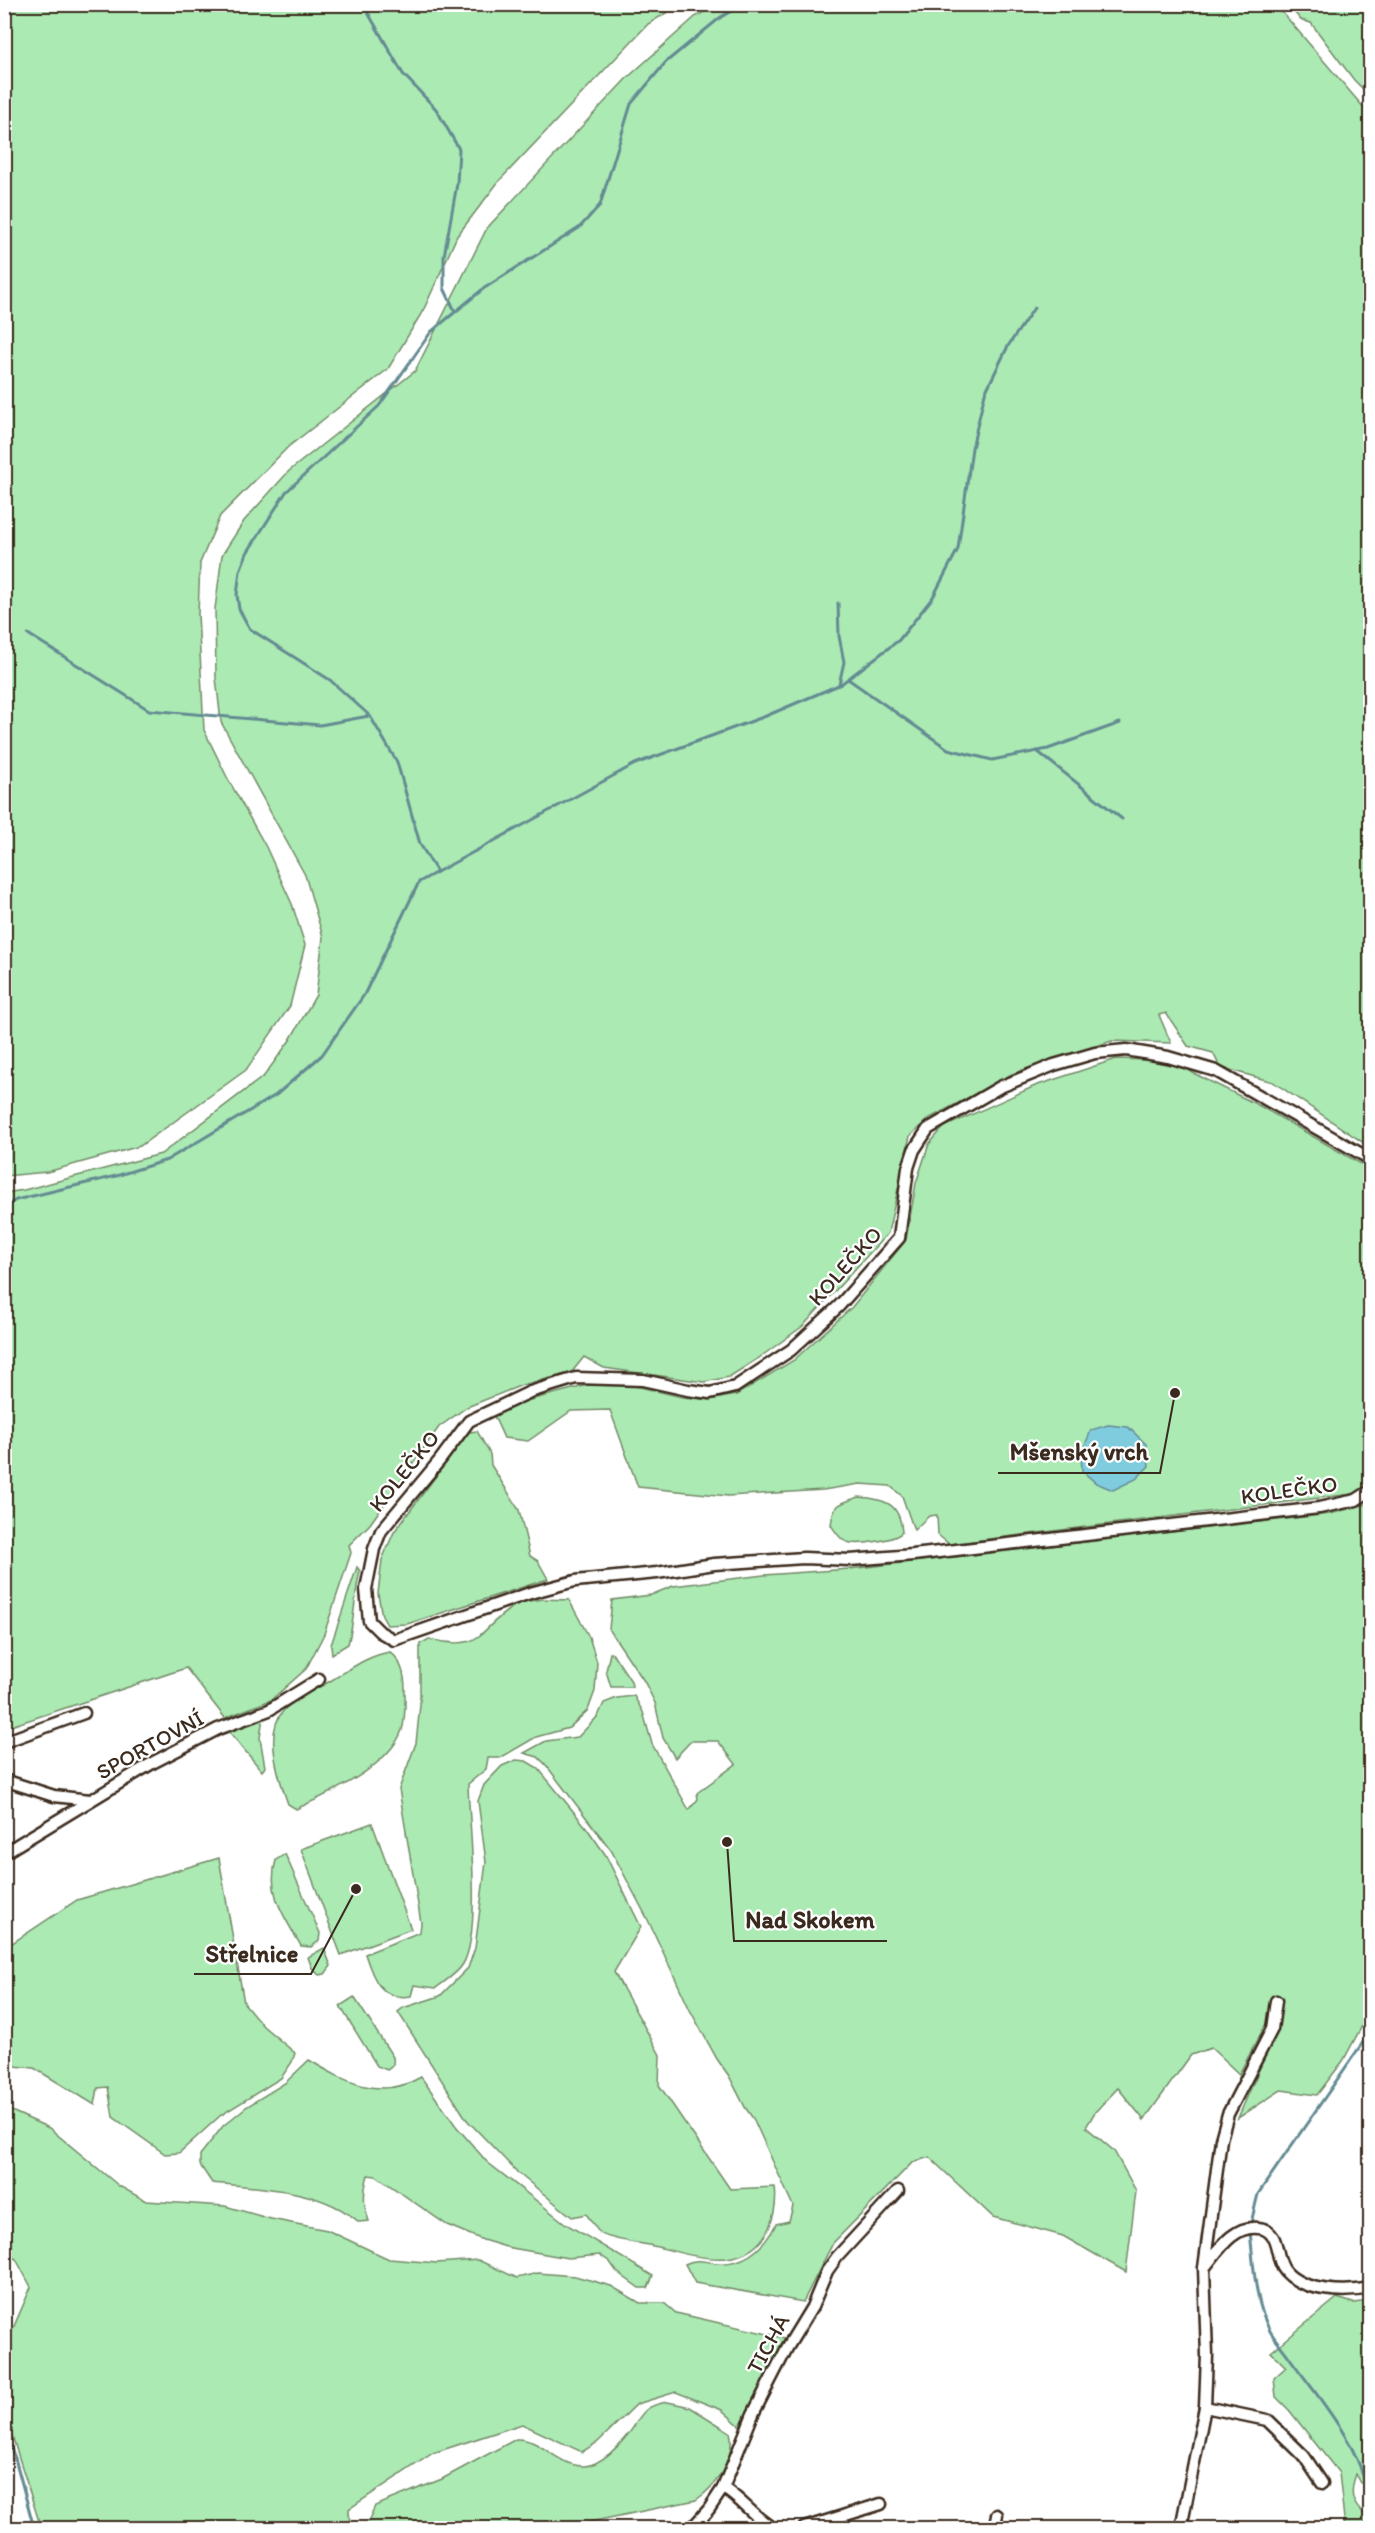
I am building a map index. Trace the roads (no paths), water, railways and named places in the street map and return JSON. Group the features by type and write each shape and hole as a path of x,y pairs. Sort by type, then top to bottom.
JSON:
{"street":[{"name":"KOLEČKO","path":"1371,1159 1216,1071 1168,1057 1126,1050 1095,1053 1054,1065 1000,1087 928,1129 914,1150 908,1168 899,1238 839,1306 791,1350 735,1387 710,1392 688,1390 643,1380 576,1378 530,1392 469,1421 381,1531 369,1569 366,1604 369,1621 380,1632 394,1640 530,1593 575,1581 657,1574 723,1563 804,1558 850,1560 913,1555 1319,1508 1356,1500 1371,1491"},
{"name":"SPORTOVNÍ","path":"4,1853 154,1762 218,1729 269,1710 319,1679"},
{"path":"4,1742 84,1713"},
{"path":"4,1780 54,1796 90,1800"},
{"path":"1181,2529 1205,2407 1207,2355 1204,2268 1221,2139 1228,2114 1272,2029 1276,2001"},
{"name":"TICHÁ","path":"692,2529 723,2488 753,2414 787,2348 812,2307 827,2271 837,2257 898,2191"},
{"path":"1204,2268 1234,2234 1245,2228 1256,2227 1267,2230 1272,2235 1281,2265 1294,2278 1312,2286 1332,2289 1371,2288"},
{"path":"1205,2407 1267,2420 1304,2456 1322,2483"},
{"path":"723,2488 736,2496 764,2524 773,2529"},
{"path":"804,2529 880,2504"},
{"path":"994,2529 998,2515"}],"water":[{"path":"1108,1425 1128,1427 1146,1444 1149,1466 1136,1479 1113,1490 1096,1483 1082,1471 1081,1455 1091,1430"}],"waterway":[{"path":"4,1207 16,1200 116,1176 167,1160 276,1095 322,1055 364,995 419,882 437,872 420,844 397,762 370,716 330,680 250,629 239,609 237,595 240,571 247,553 286,492 379,406 431,332 483,289 579,228 600,205 631,104 666,62 721,17 743,4"},
{"path":"367,11 403,74 436,109 459,149 457,184 444,256 444,288 455,311"},
{"path":"437,872 635,764 766,716 841,684 899,640 933,597 958,549 972,448 985,393 1008,346 1034,308"},
{"path":"838,603 839,636 844,662 839,684"},
{"path":"28,634 149,710 320,725 369,716"},
{"path":"848,679 948,749 992,760 1048,749 1120,723"},
{"path":"1037,751 1122,819"},
{"path":"1251,2223 1258,2194 1370,2032"},
{"path":"1250,2232 1256,2282 1265,2319 1272,2334 1328,2409 1351,2446 1360,2466 1370,2508"},
{"path":"4,2431 15,2458 34,2528"}],"place":[{"name":"Mšenský vrch","path":"1175,1393"},
{"name":"Nad Skokem","path":"727,1842"},
{"name":"Střelnice","path":"356,1889"}]}
